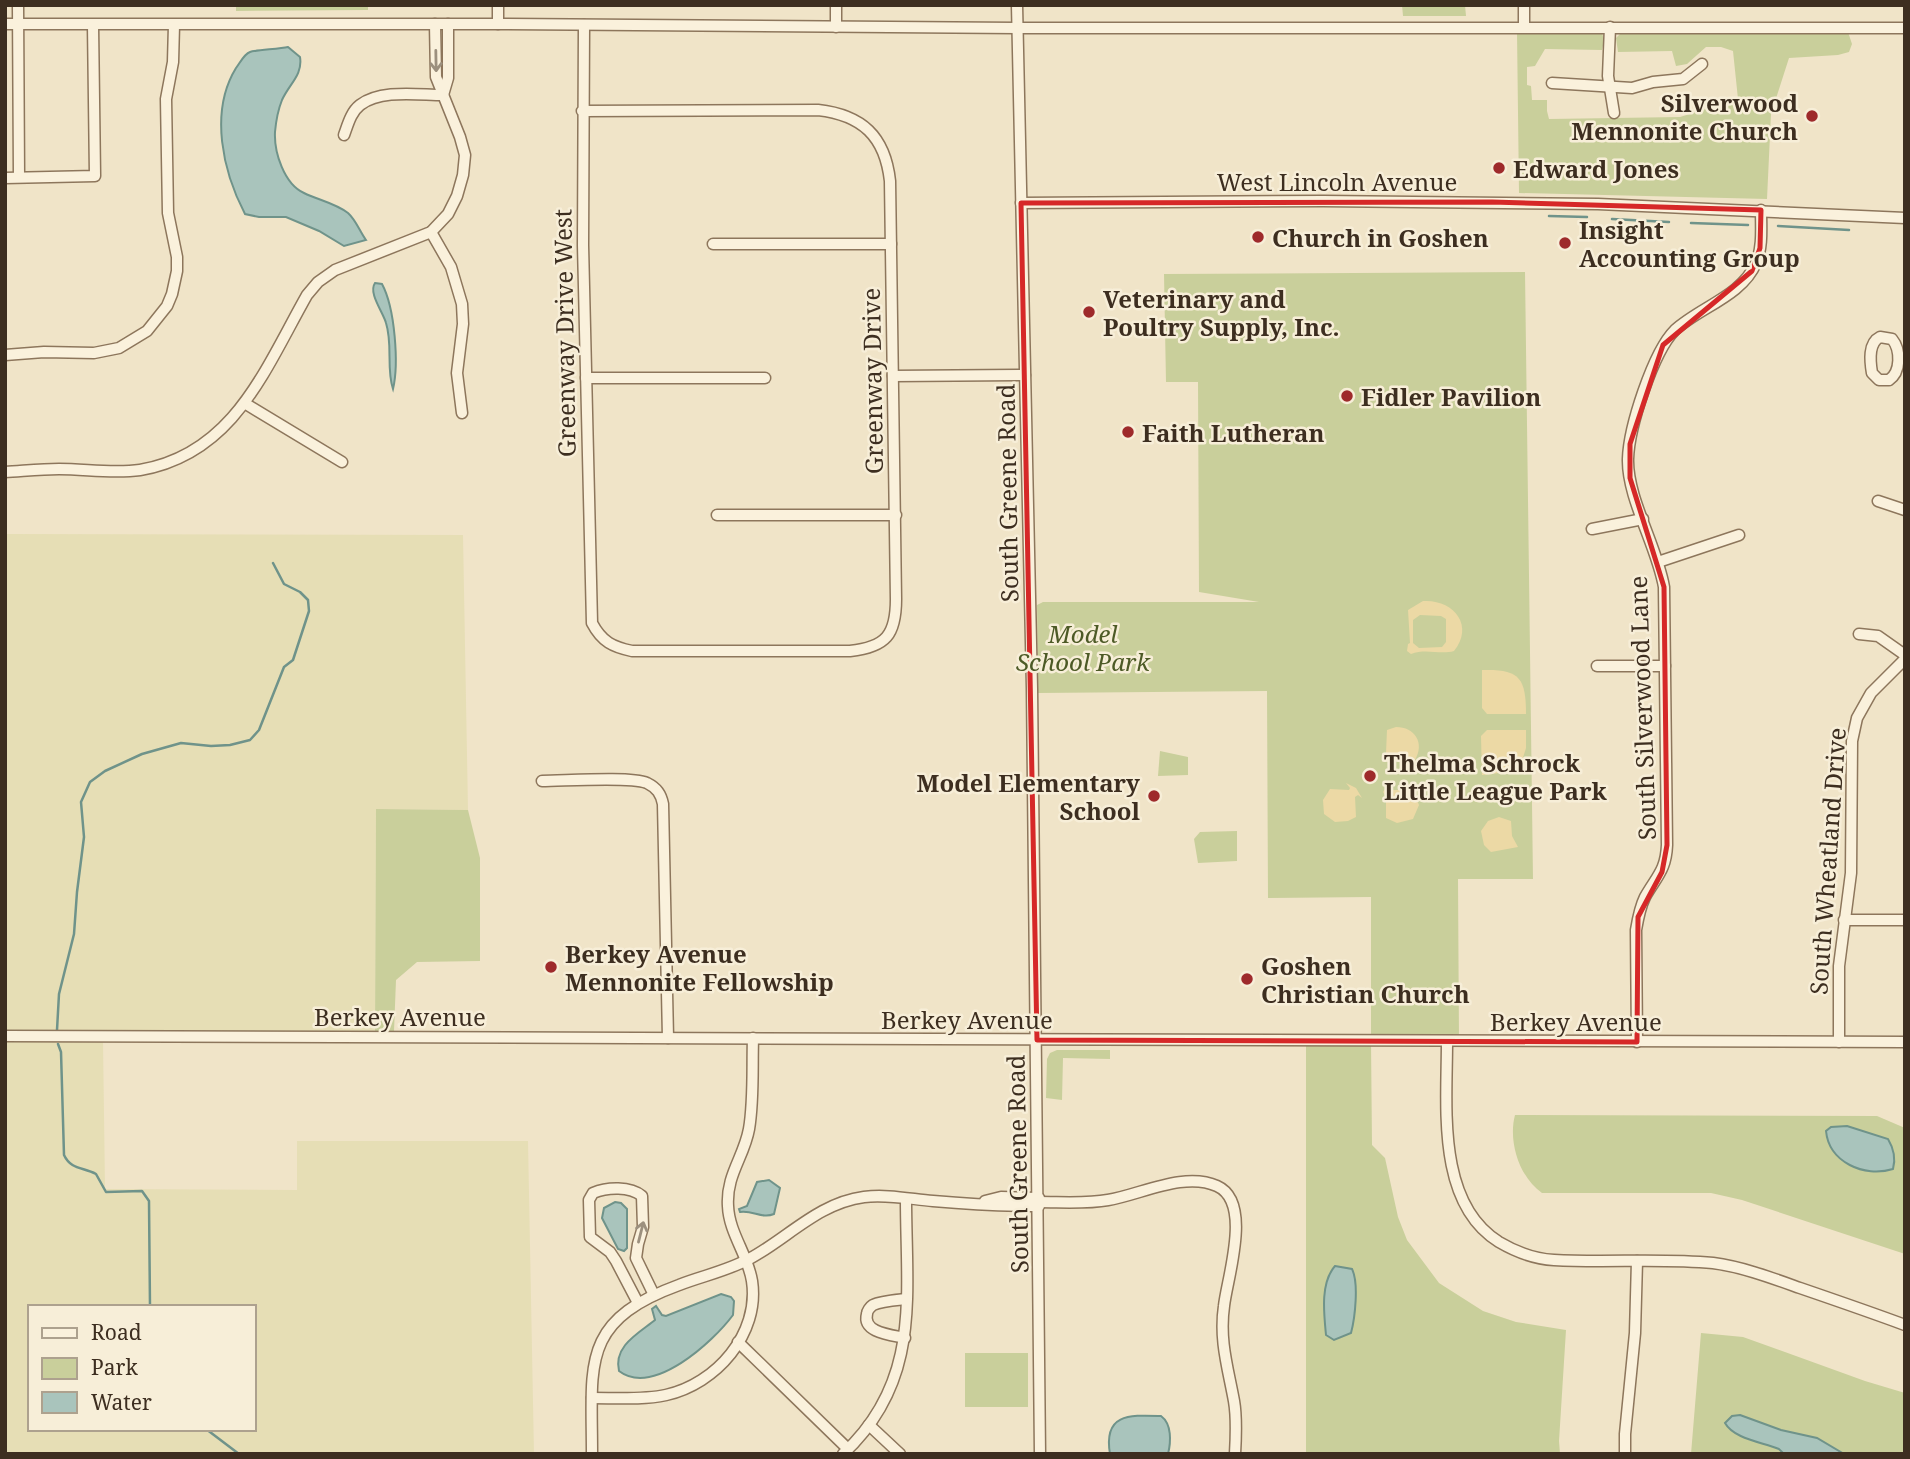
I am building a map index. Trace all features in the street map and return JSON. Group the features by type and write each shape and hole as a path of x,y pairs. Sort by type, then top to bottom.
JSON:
{"street":[{"path":"498,5 498,24"},
{"path":"836,5 836,27"},
{"name":"South Greene Road","path":"1017,5 1037,1040 1040,1454"},
{"path":"1524,5 1524,27"},
{"path":"18,6 19,177"},
{"path":"5,24 1905,28"},
{"path":"5,178 95,176 93,24"},
{"path":"5,472 58,469 139,470 180,458 211,439 228,425 246,404 307,295 318,282 338,268 431,232 448,214 457,196 464,165 463,146 436,77 435,24"},
{"path":"443,95 448,78 448,24"},
{"path":"5,355 44,352 94,353 119,348 147,331 167,306 173,293 177,271 177,257 168,213 166,99 173,62 174,25"},
{"name":"Greenway Drive West","path":"584,25 582,111 592,623 600,637 618,648 632,651 850,652 872,647 887,639"},
{"path":"1610,27 1608,66 1614,113"},
{"path":"1552,83 1633,88 1653,82 1677,81 1702,64"},
{"path":"344,135 351,117 360,105 377,97 443,95"},
{"name":"Greenway Drive","path":"582,111 818,110 845,115 865,126 879,142 888,167 896,515 896,619 887,639"},
{"name":"West Lincoln Avenue","path":"1021,203 1492,202 1761,210 1905,218"},
{"name":"South Silverwood Lane","path":"1637,1042 1638,917 1646,895 1662,873 1667,854 1664,587 1630,478 1628,458 1633,432 1655,361 1663,345 1677,328 1748,278 1758,256 1761,210"},
{"path":"431,232 451,267 462,304 463,324 457,381 462,413"},
{"path":"713,244 891,244"},
{"path":"893,376 1026,375"},
{"path":"586,378 765,378"},
{"path":"246,404 342,462"},
{"path":"1878,501 1905,510"},
{"path":"717,515 896,515"},
{"path":"1592,529 1643,519"},
{"path":"1658,562 1739,535"},
{"path":"1859,634 1878,636 1905,657"},
{"name":"South Wheatland Drive","path":"1839,1042 1839,966 1851,873 1851,751 1854,729 1871,693 1905,657"},
{"path":"1597,666 1665,666"},
{"path":"542,781 640,781 657,789 661,796 668,1038"},
{"path":"1844,920 1905,920"},
{"name":"Berkey Avenue","path":"5,1036 1905,1042"},
{"path":"592,1398 649,1397 683,1390 721,1365 746,1328 752,1302 752,1282 732,1229 728,1191 748,1131 752,1038"},
{"path":"1447,1042 1449,1145 1459,1193 1473,1220 1492,1238 1538,1259 1704,1263 1740,1268 1905,1325"},
{"path":"592,1454 592,1375 598,1345 612,1325 638,1303 654,1295 746,1261 823,1210 837,1204 875,1196 1001,1206 1039,1202 1099,1202 1177,1183 1205,1183 1226,1192 1233,1208 1235,1244 1224,1304 1222,1340 1235,1414 1235,1454"},
{"path":"638,1303 616,1261 590,1237 589,1200 593,1193 603,1190 629,1190 639,1192 642,1196 643,1227 636,1258 654,1295"},
{"path":"738,1342 845,1451 878,1412 899,1366 905,1338 905,1199"},
{"path":"1625,1454 1637,1309 1637,1261"},
{"path":"905,1338 875,1331 867,1325 866,1318 867,1311 873,1305 906,1299"},
{"path":"869,1424 900,1454"}],"highlighted area":[{"path":"1492,202 1761,210 1760,248 1752,271 1663,345 1630,444 1630,478 1664,587 1667,845 1662,872 1638,917 1637,1042 1037,1040 1021,203"}],"shaded area":[{"path":"5,534 463,535 468,810 376,809 375,1032 45,1036 103,1040 105,1189 297,1190 297,1141 528,1141 534,1454 5,1454"}],"green space":[{"path":"236,5 368,5 368,10 236,11"},
{"path":"1402,5 1465,5 1466,16 1403,16"},
{"path":"1517,32 1602,32 1602,50 1545,49 1535,66 1527,67 1527,85 1531,86 1532,100 1547,100 1549,119 1680,117 1738,99 1733,51 1721,47 1706,47 1687,64 1676,66 1672,51 1618,52 1616,38 1622,32 1848,32 1852,44 1849,52 1838,55 1789,58 1771,114 1767,199 1519,193"},
{"name":"Model School Park","path":"1525,272 1533,879 1458,879 1459,1042 1371,1042 1372,1145 1385,1158 1398,1217 1407,1240 1439,1283 1483,1311 1516,1322 1566,1330 1560,1454 1306,1454 1306,1041 1371,1041 1371,897 1268,898 1267,691 1038,693 1037,605 1043,602 1259,602 1199,592 1198,382 1166,382 1164,274"},
{"path":"1160,751 1188,757 1188,775 1158,776"},
{"path":"376,809 468,810 480,858 480,961 417,962 396,980 394,1031 375,1032"},
{"path":"1237,831 1237,861 1198,863 1194,839 1200,832"},
{"path":"1057,1050 1110,1050 1110,1059 1063,1058 1062,1100 1046,1098 1047,1059 1050,1053"},
{"path":"1515,1115 1877,1116 1905,1128 1905,1254 1742,1200 1711,1193 1542,1193 1527,1178 1517,1158 1513,1136"},
{"path":"1701,1333 1743,1337 1905,1393 1905,1454 1691,1454"},
{"path":"965,1353 1028,1353 1028,1407 965,1407"}],"sand":[{"path":"1423,601 1443,604 1452,609 1458,616 1462,632 1454,651 1411,654 1407,651 1410,643 1408,610","holes":["1420,615 1441,616 1446,619 1446,642 1442,647 1419,648 1413,643 1413,620"]},
{"path":"1482,670 1504,671 1518,678 1524,691 1526,714 1487,714 1482,708"},
{"path":"1396,727 1408,730 1416,737 1419,748 1415,760 1393,760 1389,763 1383,759 1386,753 1387,730"},
{"path":"1487,730 1526,730 1526,748 1521,764 1508,772 1482,775 1481,736"},
{"path":"1346,783 1356,788 1362,798 1358,795 1355,797 1356,817 1335,822 1324,814 1323,800 1330,789 1349,790"},
{"path":"1386,787 1393,790 1413,790 1419,805 1413,819 1397,823 1386,818 1386,797 1383,792"},
{"path":"1499,817 1511,821 1512,836 1518,847 1491,852 1484,845 1481,831 1488,821"}],"water":[{"path":"288,47 300,57 300,63 297,74 282,100 277,120 275,140 278,158 297,189 348,213 366,240 344,246 319,231 286,217 245,214 237,197 225,161 222,142 223,103 228,85 236,68 248,53"},
{"path":"375,283 382,284 393,321 396,365 393,389 388,331 373,292"},
{"path":"1847,1126 1888,1139 1894,1154 1893,1169 1860,1169 1841,1159 1829,1142 1826,1131 1831,1127"},
{"path":"769,1180 780,1188 774,1214 765,1216 740,1212 739,1209 747,1206 757,1182"},
{"path":"615,1202 621,1203 627,1209 627,1248 624,1251 618,1249 602,1218 604,1208"},
{"path":"1335,1266 1352,1269 1356,1291 1351,1333 1334,1340 1326,1335 1324,1299 1327,1281"},
{"path":"721,1294 734,1301 733,1315 712,1339 697,1351 665,1372 648,1377 633,1377 619,1371 618,1362 624,1347 655,1320 652,1309 656,1306 662,1315 666,1316"},
{"path":"1740,1415 1781,1430 1817,1438 1844,1454 1784,1454 1779,1449 1742,1436 1729,1428 1725,1423 1732,1416"},
{"path":"1161,1416 1169,1428 1168,1454 1110,1454 1111,1431 1121,1419"}],"waterway":[{"path":"1549,216 1587,217"},
{"path":"1612,219 1669,222"},
{"path":"1691,223 1748,225"},
{"path":"1778,226 1849,230"},
{"path":"57,1030 59,994 74,934 84,837 81,802 90,782 105,771 142,754 181,743 230,745 250,740 259,730 284,667 293,660 309,611 308,600 300,592 284,584 273,563"},
{"path":"58,1044 61,1052 64,1155 74,1166 96,1174 106,1192 142,1191 149,1201 150,1305"},
{"path":"209,1431 239,1454"}],"place":[{"name":"Silverwood Mennonite Church","path":"1812,116"},
{"name":"Edward Jones","path":"1499,168"},
{"name":"Church in Goshen","path":"1258,237"},
{"name":"Insight Accounting Group","path":"1565,243"},
{"name":"Veterinary and Poultry Supply, Inc.","path":"1089,312"},
{"name":"Fidler Pavilion","path":"1347,396"},
{"name":"Faith Lutheran","path":"1128,432"},
{"name":"Thelma Schrock Little League Park","path":"1370,776"},
{"name":"Model Elementary School","path":"1154,796"},
{"name":"Berkey Avenue Mennonite Fellowship","path":"551,967"},
{"name":"Goshen Christian Church","path":"1247,979"}]}
